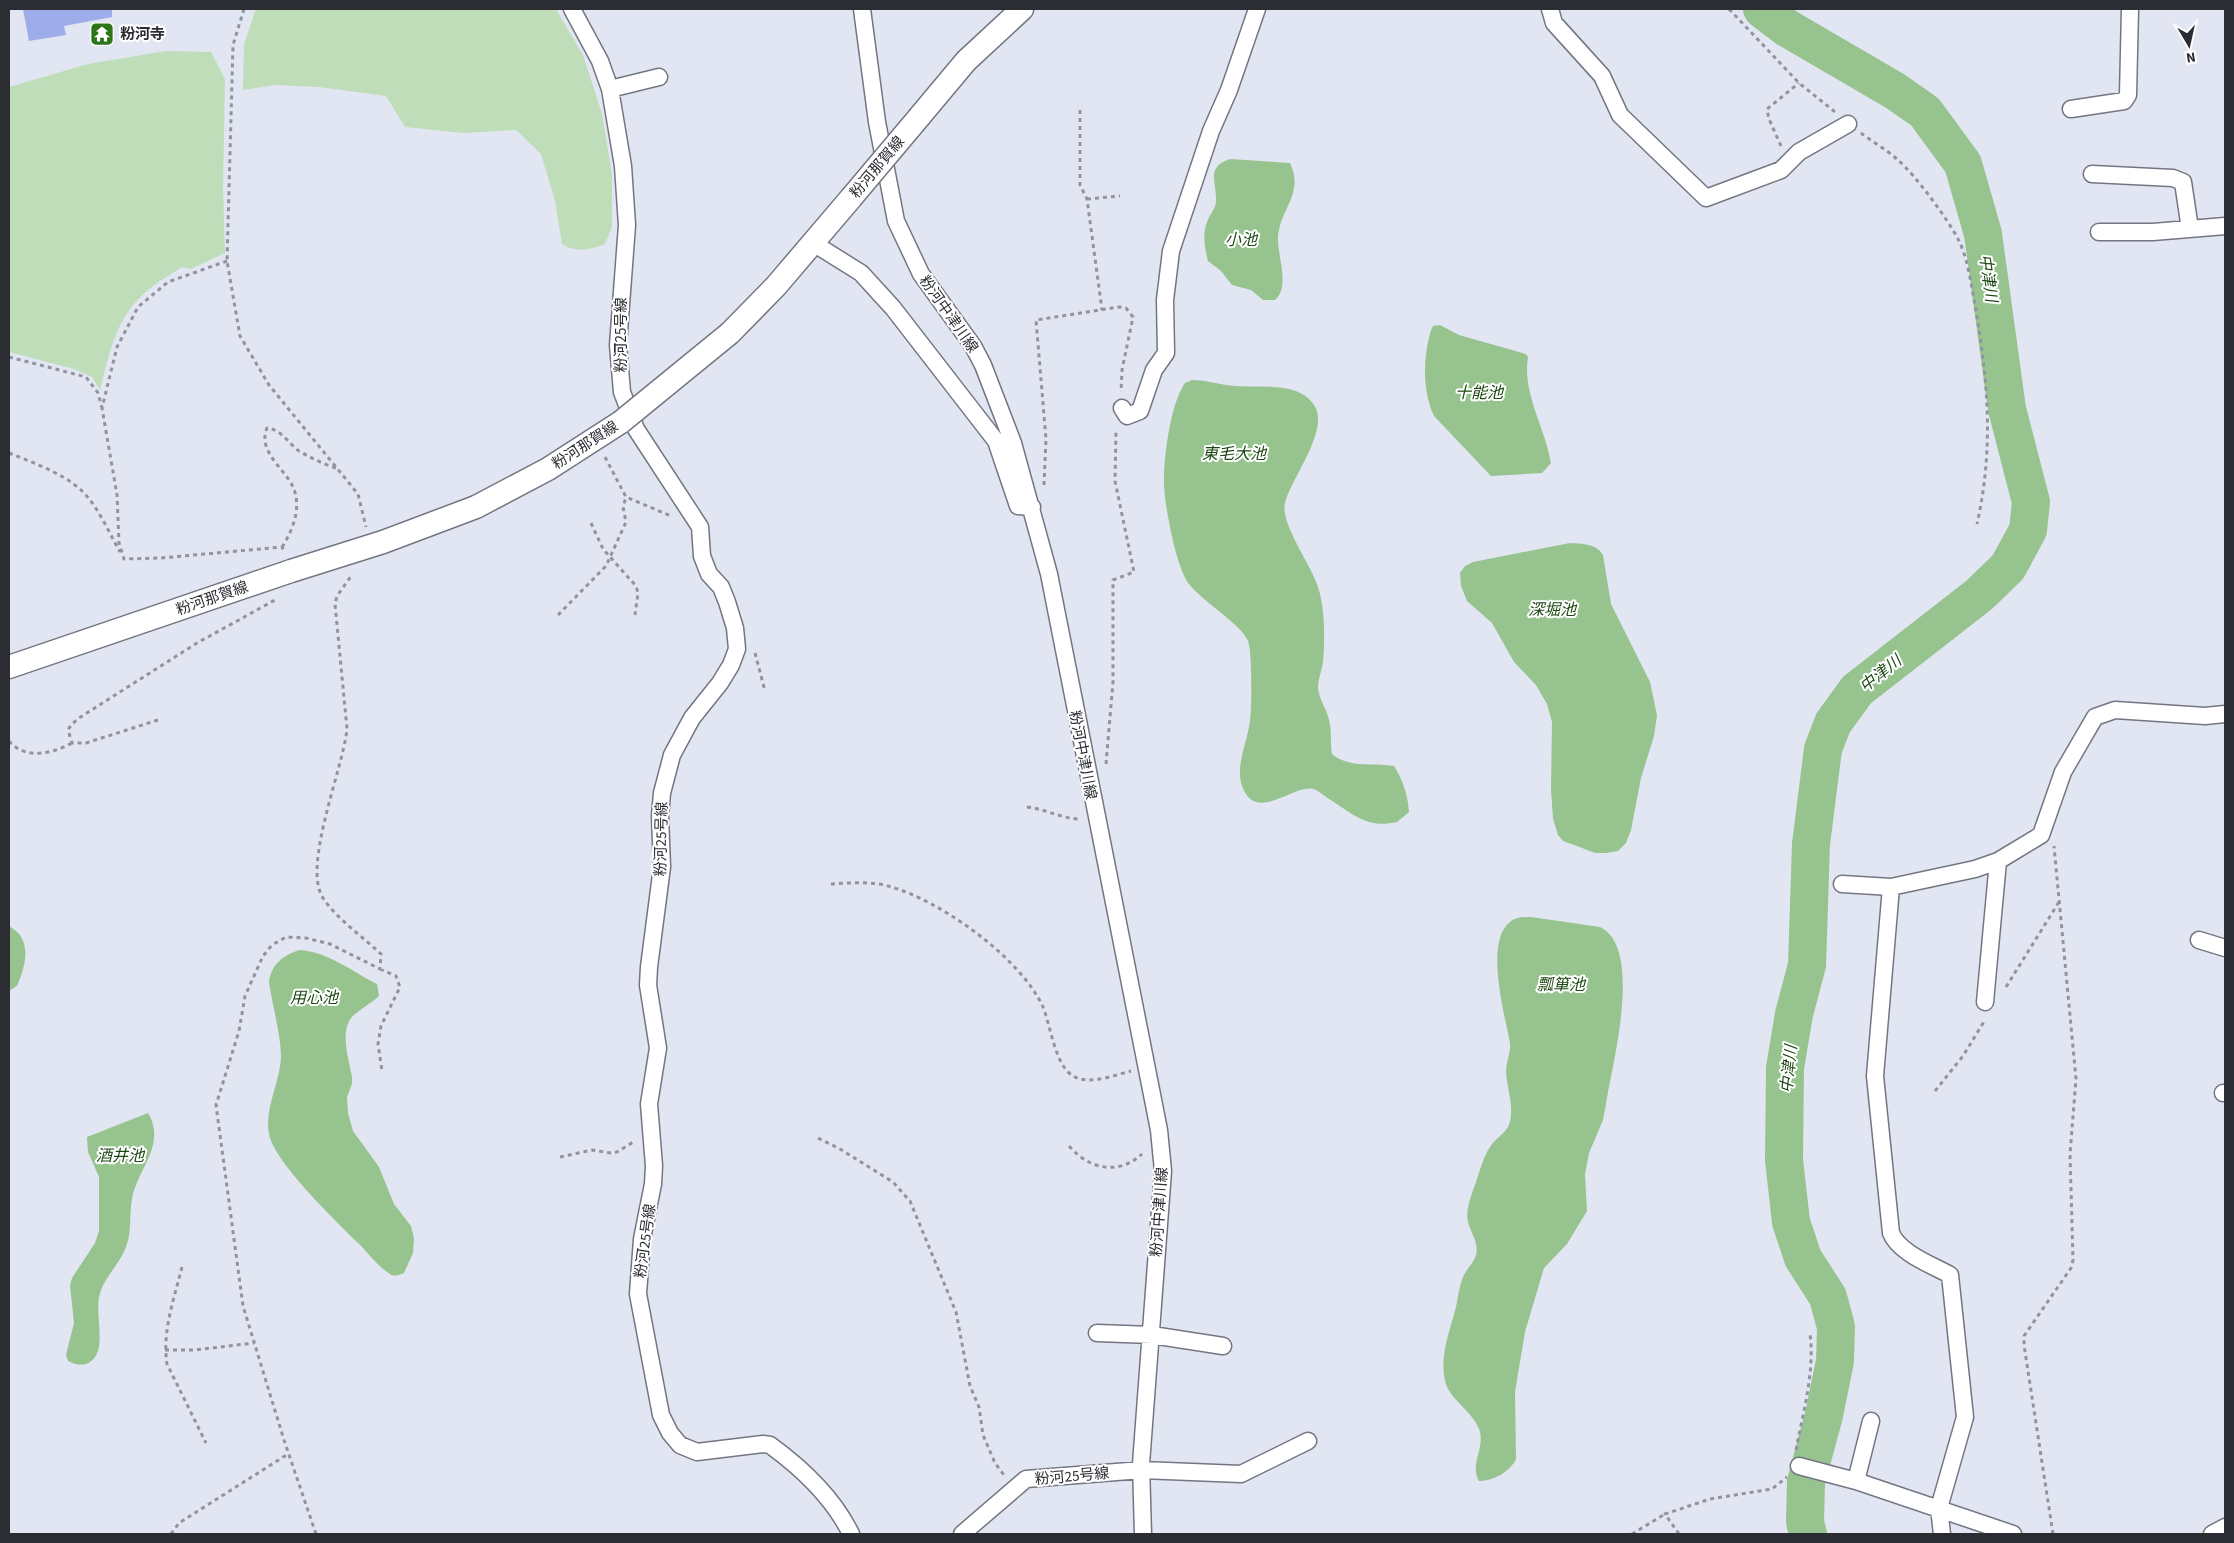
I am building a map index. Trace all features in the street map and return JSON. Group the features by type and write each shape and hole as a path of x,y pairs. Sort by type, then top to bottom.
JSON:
{"main road":[{"name":"粉河那賀線","path":"9,668 283,574 383,542 476,507 548,469 595,439 656,396 730,333 776,286 966,61 1022,9"}],"street":[{"name":"粉河25号線","path":"572,9 600,60 610,89 623,166 627,225 618,345 622,392 636,429 700,527 702,556 709,574 721,587 727,602 735,628 737,649 731,665 720,683 692,718 672,755 662,793 660,816 662,867 648,967 648,985 658,1048 649,1104 653,1184 642,1239 638,1294 661,1415 670,1433 680,1445 697,1452 762,1444 770,1445 813,1481 836,1508 851,1534"},
{"name":"粉河中津川線","path":"862,9 877,122 896,221 921,274 973,346 983,365 1013,443 1032,507 1049,574 1159,1130 1163,1171 1150,1327 1152,1336 1142,1470 1143,1534"},
{"path":"1122,408 1127,416 1140,411 1154,370 1166,352 1165,300 1171,251 1211,131 1229,90 1257,9"},
{"path":"1550,9 1554,23 1602,76 1620,115 1706,198 1781,170 1799,152 1848,124"},
{"path":"2071,109 2124,101 2128,95 2130,9"},
{"path":"610,89 659,77"},
{"path":"2092,174 2173,178 2183,182 2190,229"},
{"path":"2099,232 2225,226"},
{"path":"813,243 861,273 893,308 996,441 1018,506 1032,507"},
{"path":"1842,884 1891,887 1967,871 1998,861 2041,835 2062,772 2095,718 2115,710 2205,716 2225,714"},
{"path":"1985,1002 1998,861"},
{"path":"1891,887 1874,1076 1891,1233 1894,1240 1903,1247 1950,1275 1965,1417 1939,1508 1942,1534"},
{"path":"2199,940 2225,948"},
{"path":"1097,1333 1152,1336 1223,1346"},
{"path":"1852,1480 1871,1421"},
{"name":"粉河25号線","path":"962,1534 1026,1479 1142,1470 1241,1474 1308,1441"},
{"path":"1797,1465 1852,1480 2013,1534"},
{"path":"2212,1534 2225,1527"}],"path":[{"path":"244,9 233,45 227,260 240,336 269,385 300,420 358,494 366,523 365,531"},
{"path":"1730,9 1799,83 1848,124 1904,166 1915,178 1958,240 1969,272 1986,366 1989,448 1985,490 1977,524"},
{"path":"1788,163 1769,118 1768,109 1799,83"},
{"path":"1080,110 1080,185 1087,199 1102,310"},
{"path":"1087,199 1120,196"},
{"path":"102,408 117,347 138,307 168,282 227,260"},
{"path":"1032,507 1041,498 1046,478 1046,439 1036,320 1126,308 1133,317 1122,370 1122,408 1117,412 1116,420 1115,481 1134,572 1113,580 1113,682 1106,767"},
{"path":"9,357 86,377 98,393 117,495 119,543 124,559"},
{"path":"72,743 68,730 79,718 197,643 275,601 283,574 282,547 292,532 297,503 294,487 268,451 265,441 267,428 273,428 298,450 337,468"},
{"path":"595,439 626,497 678,520"},
{"path":"9,453 55,472 80,490 93,504 124,559"},
{"path":"558,615 595,578 610,558 626,522 623,507 626,497"},
{"path":"591,523 603,549 636,586 638,593 635,615"},
{"path":"124,559 161,558 282,547"},
{"path":"354,573 337,596 336,604 347,729 345,750 322,834 317,866 318,886 328,904 381,954 380,968"},
{"path":"9,741 23,752 38,753 59,750 72,743 86,743 158,720"},
{"path":"1027,807 1041,808 1068,818 1096,816"},
{"path":"2050,811 2076,1079 2070,1154 2073,1260 2072,1268 2024,1336 2024,1345 2053,1534"},
{"path":"832,884 886,885 917,895 949,914 1008,959 1033,988 1050,1025 1059,1060 1074,1077 1092,1079 1147,1068"},
{"path":"316,1534 288,1454 243,1306 216,1105 239,1031 244,996 263,956 272,944 286,937 306,938 330,944 396,976 400,987 381,1026 378,1044 382,1071"},
{"path":"1069,1146 1080,1158 1099,1166 1114,1168 1126,1166 1147,1150 1159,1130"},
{"path":"560,1157 592,1150 617,1152 633,1142 652,1137"},
{"path":"818,1138 840,1149 893,1182 910,1201 956,1312 970,1386 979,1407 989,1451 1003,1474 1018,1487"},
{"path":"182,1267 165,1336 165,1350 167,1364 206,1443"},
{"path":"1632,1534 1665,1514 1710,1499 1772,1489 1785,1480 1797,1465 1811,1359 1810,1334"},
{"path":"165,1350 195,1350 254,1343"},
{"path":"171,1534 179,1523 288,1454"},
{"path":"1665,1514 1679,1534"}],"shaded area":[{"path":"256,9 556,9 583,55 602,114 612,175 612,227 605,244 594,248 577,250 562,244 555,201 541,154 516,130 464,133 405,127 386,96 319,87 275,85 243,90 244,44"},
{"path":"166,51 211,52 225,79 223,188 225,253 191,269 182,267 155,285 136,301 115,336 100,390 92,377 74,369 9,352 9,87 88,64"}],"water":[{"name":"小池","path":"1230,159 1290,163 1294,174 1293,194 1279,229 1278,247 1283,280 1282,288 1275,300 1263,300 1251,290 1232,285 1221,271 1208,261 1204,236 1208,219 1216,204 1215,171 1222,162"},
{"name":"十能池","path":"1440,325 1459,335 1526,354 1528,357 1528,384 1551,463 1542,473 1491,476 1434,416 1427,395 1425,362 1431,330 1433,326"},
{"name":"東毛大池","path":"1192,380 1225,385 1289,389 1307,397 1314,405 1318,415 1314,440 1288,493 1285,512 1292,533 1315,578 1322,604 1324,644 1318,688 1330,724 1332,754 1346,762 1394,766 1405,788 1409,812 1397,822 1386,824 1361,819 1313,789 1297,791 1279,799 1260,803 1252,800 1246,794 1240,776 1240,767 1251,714 1251,667 1248,641 1238,628 1195,591 1184,576 1175,550 1166,505 1164,471 1169,431 1175,404 1185,383"},
{"name":"深堀池","path":"1570,543 1593,546 1603,555 1611,604 1650,682 1657,715 1654,736 1641,778 1631,830 1626,843 1618,851 1607,853 1595,853 1563,841 1558,835 1553,819 1551,789 1552,722 1547,704 1536,685 1514,662 1492,623 1467,601 1461,586 1460,573 1465,566 1473,562"},
{"name":"瓢箪池","path":"1531,917 1600,927 1613,939 1620,958 1623,982 1622,1009 1603,1120 1589,1153 1585,1174 1587,1211 1567,1244 1544,1268 1525,1332 1515,1392 1516,1459 1510,1468 1500,1475 1479,1481 1476,1475 1476,1462 1481,1442 1479,1429 1472,1417 1449,1390 1446,1384 1443,1365 1446,1345 1464,1274 1474,1261 1477,1251 1476,1242 1467,1217 1469,1202 1485,1155 1493,1142 1509,1126 1511,1114 1506,1069 1510,1043 1498,980 1498,946 1502,932 1512,920"},
{"path":"9,926 17,931 22,938 25,961 17,986 9,991"},
{"name":"用心池","path":"299,950 330,958 377,984 379,996 351,1018 346,1031 346,1047 352,1077 352,1084 347,1097 348,1113 353,1131 379,1167 394,1204 411,1226 414,1238 413,1253 404,1273 395,1276 381,1267 307,1191 282,1160 273,1146 269,1134 270,1105 281,1057 280,1039 269,982 270,975 279,961"},
{"name":"酒井池","path":"148,1113 153,1125 153,1146 132,1199 126,1247 101,1290 98,1307 100,1334 98,1350 95,1357 89,1363 83,1365 75,1364 68,1361 66,1355 74,1323 70,1286 72,1278 95,1243 99,1231 99,1177 88,1152 87,1137"}],"building":[{"path":"23,9 112,9 112,17 64,26 66,35 29,41"}],"waterway":[{"name":"中津川","path":"1762,9 1787,28 1895,91 1925,112 1963,164 1983,234 2007,409 2031,502 2028,530 2008,567 1979,595 1857,690 1833,723 1823,749 1811,844 1807,965 1794,1014 1785,1068 1784,1160 1791,1222 1803,1258 1828,1297 1836,1327 1835,1361 1824,1415 1806,1482 1805,1522 1808,1534"}],"place":[{"name":"粉河寺","path":"102,34"}]}
